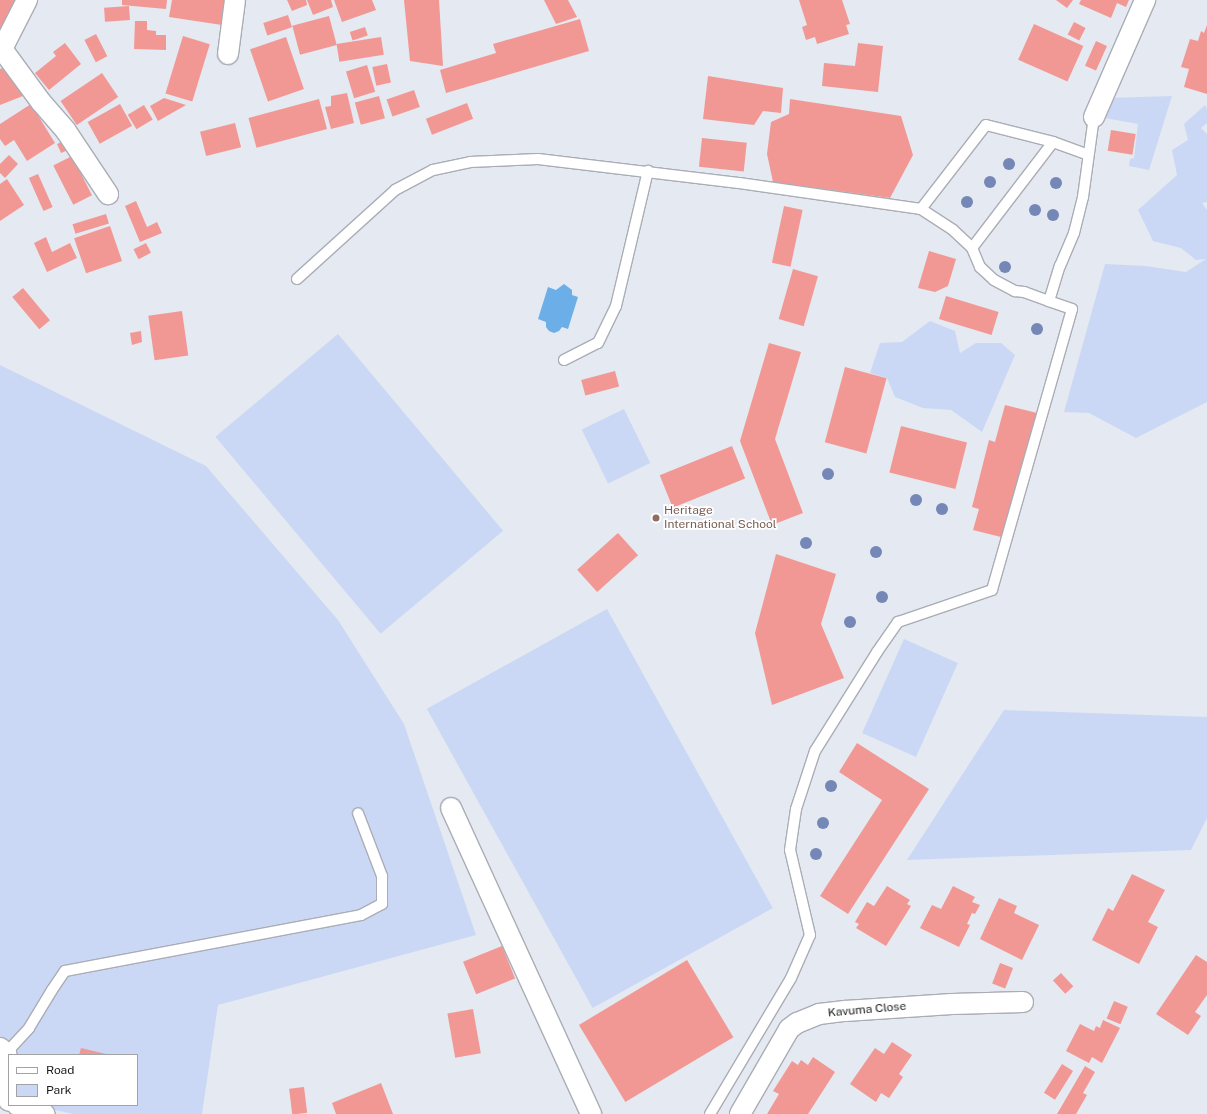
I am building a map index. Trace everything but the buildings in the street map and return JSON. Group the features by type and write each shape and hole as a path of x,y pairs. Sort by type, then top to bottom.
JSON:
{"street":[{"path":"28,0 1,50 41,102 66,131 108,194"},
{"path":"228,54 235,0"},
{"path":"1094,116 1145,0"},
{"path":"452,808 591,1114"},
{"name":"Kavuma Close","path":"740,1114 789,1029 797,1023 819,1014 944,1005 1023,1002"},
{"path":"3,1050 8,1062 8,1097"},
{"path":"20,1106 45,1114"}],"lane":[{"path":"1050,301 1060,266 1074,233 1083,197 1094,116"},
{"path":"921,209 986,126 1053,142 1088,155"},
{"path":"972,248 1053,142"},
{"path":"297,279 395,190 433,170 470,162 538,159 648,171 876,201 921,209 953,230 972,248 980,267 994,280 1015,291 1024,292 1072,309 992,590 898,622 877,652 815,751 796,809 790,850 810,934 791,978 710,1114"},
{"path":"564,360 598,343 616,306 648,171"},
{"path":"3,1050 30,1028 65,971 361,915 382,904 382,876 358,813"}],"green space":[{"path":"1172,96 1149,170 1129,166 1130,159 1134,158 1138,124 1105,118 1108,98"},
{"path":"1205,105 1207,109 1207,123 1201,128 1207,134 1207,202 1202,203 1207,210 1207,402 1136,438 1089,413 1064,412 1105,264 1146,266 1186,272 1206,259 1196,260 1181,248 1153,241 1138,210 1177,175 1172,150 1188,140 1184,124"},
{"path":"930,321 955,331 960,353 976,343 1001,343 1015,355 982,432 951,410 923,408 895,397 887,378 870,373 880,343 902,342"},
{"path":"338,334 503,531 381,634 215,437"},
{"path":"0,365 206,466 338,620 404,724 476,935 218,1005 202,1114 73,1114 37,1106 138,1106 138,1054 8,1054 0,1098"},
{"path":"624,409 650,463 608,484 582,430"},
{"path":"607,609 773,908 593,1008 427,709"},
{"path":"904,639 958,663 916,757 862,733"},
{"path":"1004,710 1207,717 1207,818 1191,850 907,860"}],"water":[{"path":"564,284 572,290 572,295 578,297 568,329 562,327 559,331 554,333 549,331 546,327 546,322 538,319 548,287 556,290"}],"place":[{"name":"Heritage International School","path":"656,518"}]}
